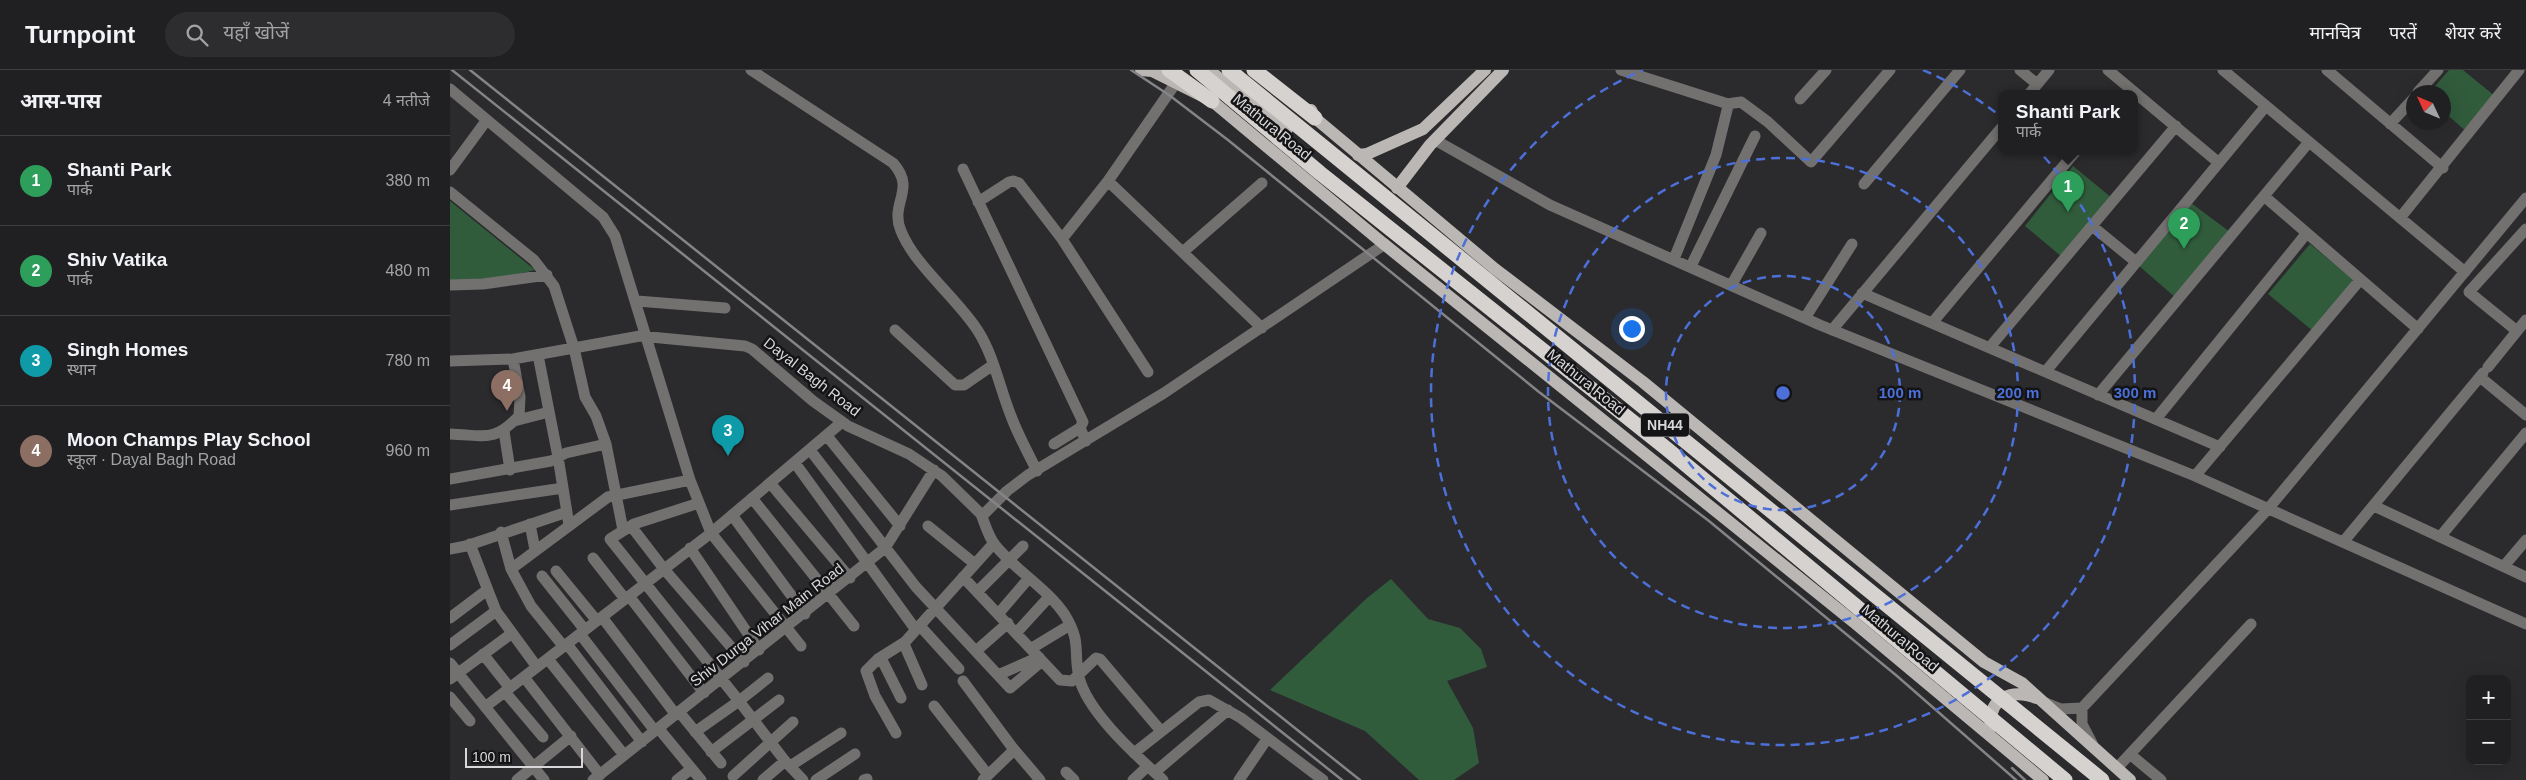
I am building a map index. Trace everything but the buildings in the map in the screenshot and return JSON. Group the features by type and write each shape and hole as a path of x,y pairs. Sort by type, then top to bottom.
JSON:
{"highway":[{"name":"Mathura Road","path":"1197,70 1327,179 1667,449 2065,780"},
{"name":"Mathura Road","path":"1229,70 2101,780"},
{"path":"1254,70 1310,115"},
{"path":"1172,77 1212,101"}],"main road":[{"path":"1142,70 1172,77"},
{"path":"1209,70 1248,102 1287,129"},
{"path":"1265,70 1308,105 1310,115 1495,270 1643,382 1984,662 2022,683 2130,780"},
{"path":"1358,155 1367,154 1424,129 1485,70"},
{"path":"1397,188 1409,170 1435,140 1503,70"},
{"name":"Mathura Road","path":"1212,101 1385,244 1842,612 2043,780"},
{"path":"1277,154 1287,129 1310,115"},
{"path":"1396,252 1407,250 1417,244 1423,234 1426,223 1423,209"},
{"path":"1996,741 1991,725 1992,713 1998,702 2010,694 2018,693 2042,700"},
{"path":"2095,747 2105,769 2101,780"}],"street":[{"path":"750,70 892,163 899,170 904,184 898,213 901,232 922,263 979,332 1017,432 1037,472"},
{"path":"1621,70 1727,104 1741,102 1768,122 1811,162 1890,70"},
{"path":"1800,99 1826,70"},
{"path":"1864,184 1960,70"},
{"path":"2020,70 2034,89 2049,70"},
{"path":"2108,70 2126,90"},
{"path":"2223,70 2465,272"},
{"path":"2327,70 2443,168"},
{"path":"2424,85 2438,70"},
{"path":"2400,218 2443,168 2519,70"},
{"path":"1062,239 1108,181 1172,77"},
{"path":"450,89 603,217 615,236 637,301 690,480 711,533 801,646"},
{"path":"2138,99 2176,126 2219,162"},
{"path":"1674,259 1716,154 1728,111 1727,104"},
{"path":"2046,371 2266,106"},
{"path":"2390,124 2406,107"},
{"path":"450,170 486,121"},
{"path":"1990,347 2176,126"},
{"path":"1832,330 1998,132"},
{"path":"1691,266 1754,136"},
{"path":"1435,140 1550,205 1732,284 1832,330 2195,476 2526,624"},
{"path":"2098,395 2309,142"},
{"path":"1932,323 2073,155"},
{"path":"962,169 1083,422 1080,428 1054,444"},
{"path":"978,202 1009,182 1016,181 1062,239 1148,372"},
{"path":"1108,181 1184,251 1262,328"},
{"path":"1184,251 1262,183"},
{"path":"450,192 534,260 554,286 574,348 585,397 596,416 606,444 615,495 627,528 744,662"},
{"path":"2264,196 2418,329"},
{"path":"2095,747 2082,724 2082,708 2268,509 2526,199"},
{"path":"2092,226 2136,262"},
{"path":"2517,331 2469,292 2526,229"},
{"path":"1732,284 1761,232"},
{"path":"2156,419 2306,234"},
{"path":"1155,773 1118,738 1085,692 1079,676 1077,641 1070,625 1049,597 994,543 981,514 996,504 1007,491 1262,328 1385,244"},
{"path":"1805,318 1852,244"},
{"path":"450,285 482,284 547,275"},
{"path":"2195,476 2360,280"},
{"path":"1862,293 2220,447"},
{"path":"637,301 725,308"},
{"path":"2344,542 2526,320"},
{"path":"895,330 954,385 964,385 993,365"},
{"name":"Dayal Bagh Road","path":"450,361 513,359 633,337 738,344 749,348 842,422 877,441 910,454 934,470 981,514"},
{"path":"538,354 569,525"},
{"path":"450,434 493,435 504,431 514,421 520,411 513,359"},
{"path":"2484,372 2526,415"},
{"path":"514,421 549,412"},
{"path":"485,707 711,533 842,422"},
{"path":"1080,428 1086,441"},
{"path":"504,431 510,470"},
{"path":"2440,536 2526,433"},
{"path":"827,436 900,526"},
{"path":"450,478 510,470 606,444"},
{"path":"810,450 935,609 1011,688 1037,655 1070,625"},
{"path":"795,463 868,564 918,628 959,668"},
{"name":"Shiv Durga Vihar Main Road","path":"596,777 722,680 886,548 934,470"},
{"path":"511,569 608,497 690,480"},
{"path":"770,483 850,578"},
{"path":"450,505 563,488"},
{"path":"752,498 854,626"},
{"path":"699,503 627,528 612,537 611,542 755,720 787,764 803,780"},
{"path":"2374,506 2526,577"},
{"path":"450,549 566,512"},
{"path":"732,515 805,614"},
{"path":"530,524 535,550"},
{"path":"928,526 974,564"},
{"path":"501,532 511,569 531,606 565,645 642,742"},
{"path":"2504,566 2526,540"},
{"path":"896,733 867,677 866,671 881,658 904,644 994,543"},
{"path":"470,544 496,611 537,667"},
{"path":"978,591 1023,546"},
{"path":"690,548 759,650"},
{"path":"593,558 704,694"},
{"path":"556,571 721,763"},
{"path":"542,576 657,730 700,780"},
{"path":"963,577 1062,681 1072,681 1096,658 1100,659 1161,731"},
{"path":"999,613 1030,578"},
{"path":"450,618 487,590"},
{"path":"1017,632 1049,597"},
{"path":"450,645 496,611"},
{"path":"976,651 1008,623"},
{"path":"2117,768 2251,624"},
{"path":"511,634 483,654 452,671 485,707 544,780"},
{"path":"904,644 922,685"},
{"path":"483,654 542,737"},
{"path":"998,676 1037,655"},
{"path":"881,658 901,698"},
{"path":"548,659 624,755"},
{"path":"524,677 571,736 596,777"},
{"path":"695,732 768,678"},
{"path":"963,681 1014,750 1040,780"},
{"path":"450,697 470,721"},
{"path":"711,752 779,700"},
{"path":"1134,753 1205,700 1216,702 1228,710 1323,780"},
{"path":"2042,700 2061,709 2082,708"},
{"path":"934,706 985,777 1014,750"},
{"path":"1133,780 1155,773 1228,710"},
{"path":"733,776 793,722"},
{"path":"763,780 841,733"},
{"path":"517,780 571,736"},
{"path":"1239,780 1267,738"},
{"path":"816,780 855,754"},
{"path":"2130,755 2161,780"},
{"path":"676,780 691,769"}],"green space":[{"path":"2449,70 2463,70 2496,97 2468,133 2451,118 2451,85 2436,85"},
{"path":"2073,166 2112,198 2062,257 2025,226"},
{"path":"450,201 535,270 483,282 450,282"},
{"path":"2191,203 2230,232 2176,298 2138,265"},
{"path":"2310,244 2355,281 2313,331 2268,294"},
{"path":"1391,579 1428,619 1460,628 1481,649 1487,667 1447,681 1473,728 1479,763 1454,780 1419,780 1365,731 1270,690 1367,598"}],"railway":[{"path":"452,70 1342,780"},
{"path":"470,70 1360,780"},
{"path":"1131,70 1169,95 1228,140 1539,392 1709,521 1897,676 2016,780"},
{"path":"2012,768 2025,780"}],"place":[{"name":"Shanti Park","path":"2068,212"},
{"name":"Shiv Vatika","path":"2184,249"},
{"name":"Moon Champs Play School","path":"507,411"},
{"name":"Singh Homes","path":"728,456"}]}
